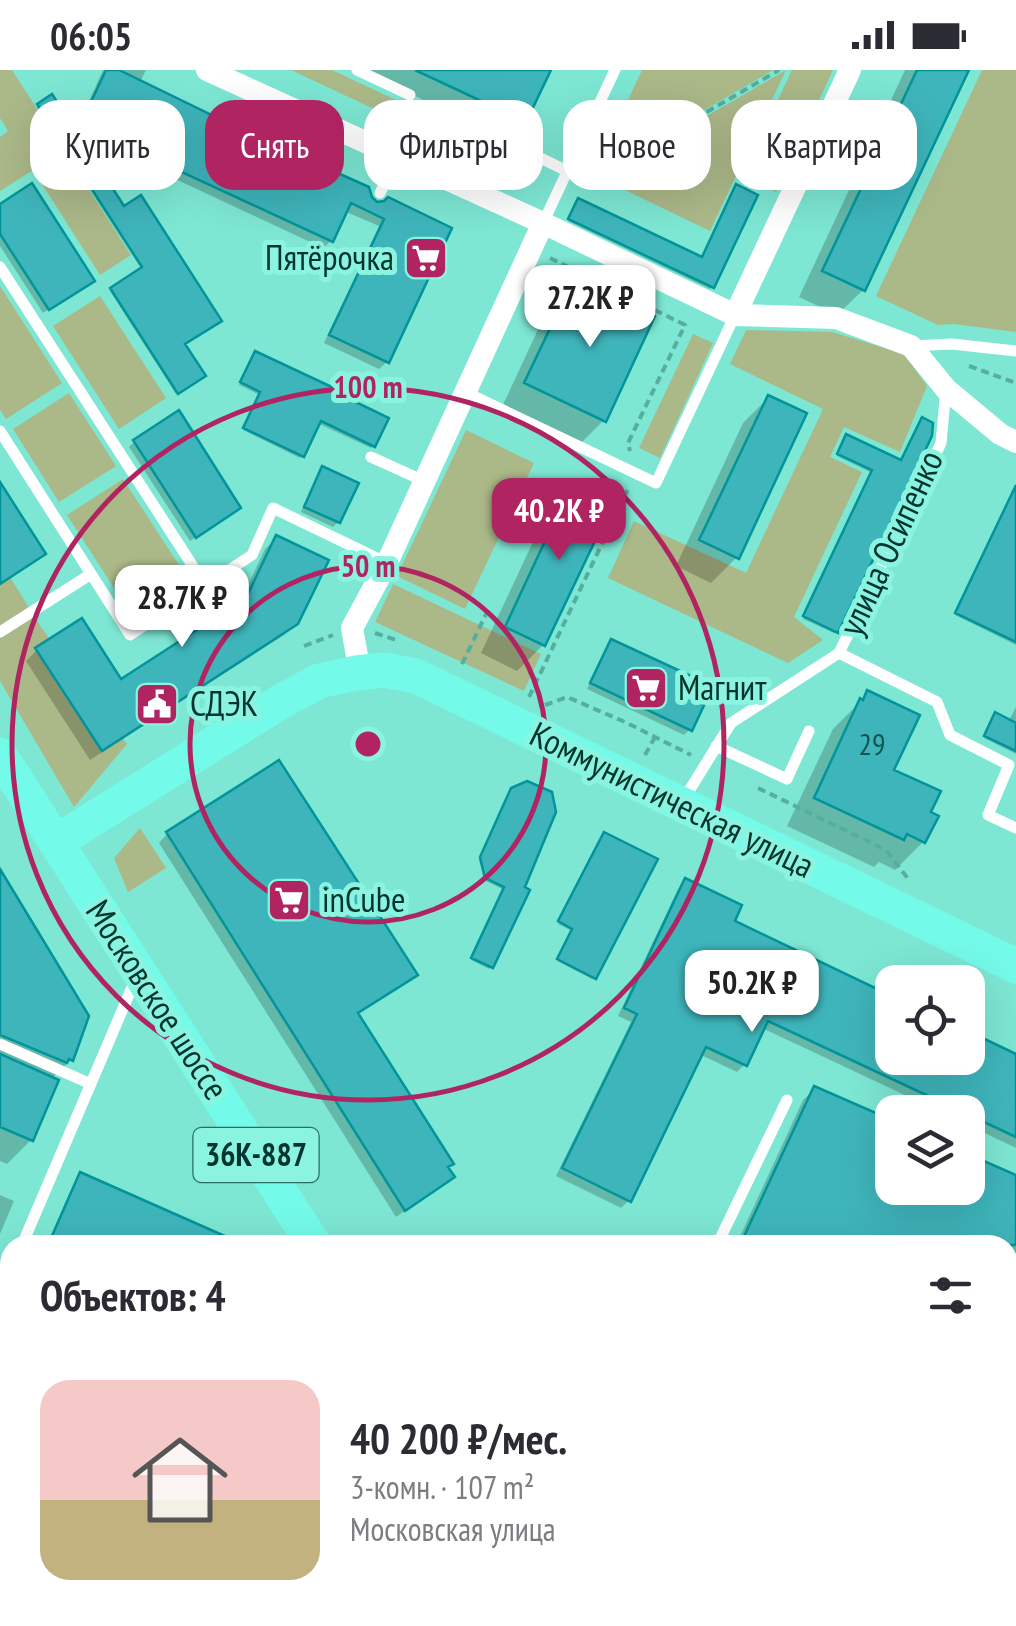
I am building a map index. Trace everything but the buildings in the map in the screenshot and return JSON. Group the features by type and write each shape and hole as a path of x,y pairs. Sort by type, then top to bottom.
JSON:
{"main road":[{"name":"Коммунистическая улица","path":"56,842 319,681 384,670 416,676 1016,966"},
{"name":"Московское шоссе","path":"0,755 308,1235"}],"street":[{"path":"208,70 364,141"},
{"path":"735,314 850,70"},
{"path":"488,190 548,212 735,314 836,318 912,346 946,389 1000,434 1016,442"},
{"path":"360,672 352,628 548,212"}],"lane":[{"path":"357,70 410,95"},
{"path":"600,100 614,70"},
{"path":"548,212 563,181"},
{"path":"1,271 205,586"},
{"path":"464,392 656,483 735,314"},
{"path":"912,346 952,344 1016,351"},
{"name":"улица Осипенко","path":"680,804 731,722 839,653 941,443 946,389"},
{"path":"0,431 130,634 252,555 274,508 386,562"},
{"path":"371,457 424,481"},
{"path":"0,632 91,574"},
{"path":"839,653 937,702 950,734 1009,765 988,815 1016,828"},
{"path":"716,746 787,779 810,731"},
{"path":"26,1235 139,972"},
{"path":"0,1044 90,1084"},
{"path":"722,1235 788,1100"}],"path":[{"path":"548,212 779,70"},
{"path":"527,700 636,473 628,442 685,325 531,248"},
{"path":"460,670 488,610"},
{"path":"540,707 567,697 706,762"},
{"path":"755,786 886,850 907,879 923,887"}],"green space":[{"path":"0,70 12,70 31,100 30,172 0,191 0,137 8,131 0,118"},
{"path":"291,70 332,70 396,100 364,100 364,104"},
{"path":"642,70 773,70 711,106 711,100 628,100"},
{"path":"786,70 772,100 734,100"},
{"path":"792,70 833,70 819,100 778,100"},
{"path":"982,70 1016,70 1016,332 938,325 876,296"},
{"path":"731,102 731,187 710,231 625,190 711,190 711,114"},
{"path":"46,190 89,190 131,255 100,275"},
{"path":"0,286 62,383 6,419 0,410"},
{"path":"100,296 166,398 119,429 53,326"},
{"path":"746,330 832,332 904,354 927,386 900,452 844,427 830,457 862,472 794,617 823,640 788,663 608,578 634,521 746,573 823,409 730,364"},
{"path":"693,334 713,343 660,458 639,448"},
{"path":"69,393 116,466 59,502 13,429"},
{"path":"466,430 534,463 465,609 397,576"},
{"path":"123,479 190,582 134,619 67,515"},
{"path":"0,561 41,627 127,744 74,807 0,681"},
{"path":"393,584 541,654 524,691 375,622"},
{"path":"140,828 166,868 128,892 114,858"}],"place":[{"name":"Пятёрочка","path":"426,258"},
{"name":"Магнит","path":"646,688"},
{"name":"СДЭК","path":"157,704"},
{"name":"inCube","path":"289,900"}]}
